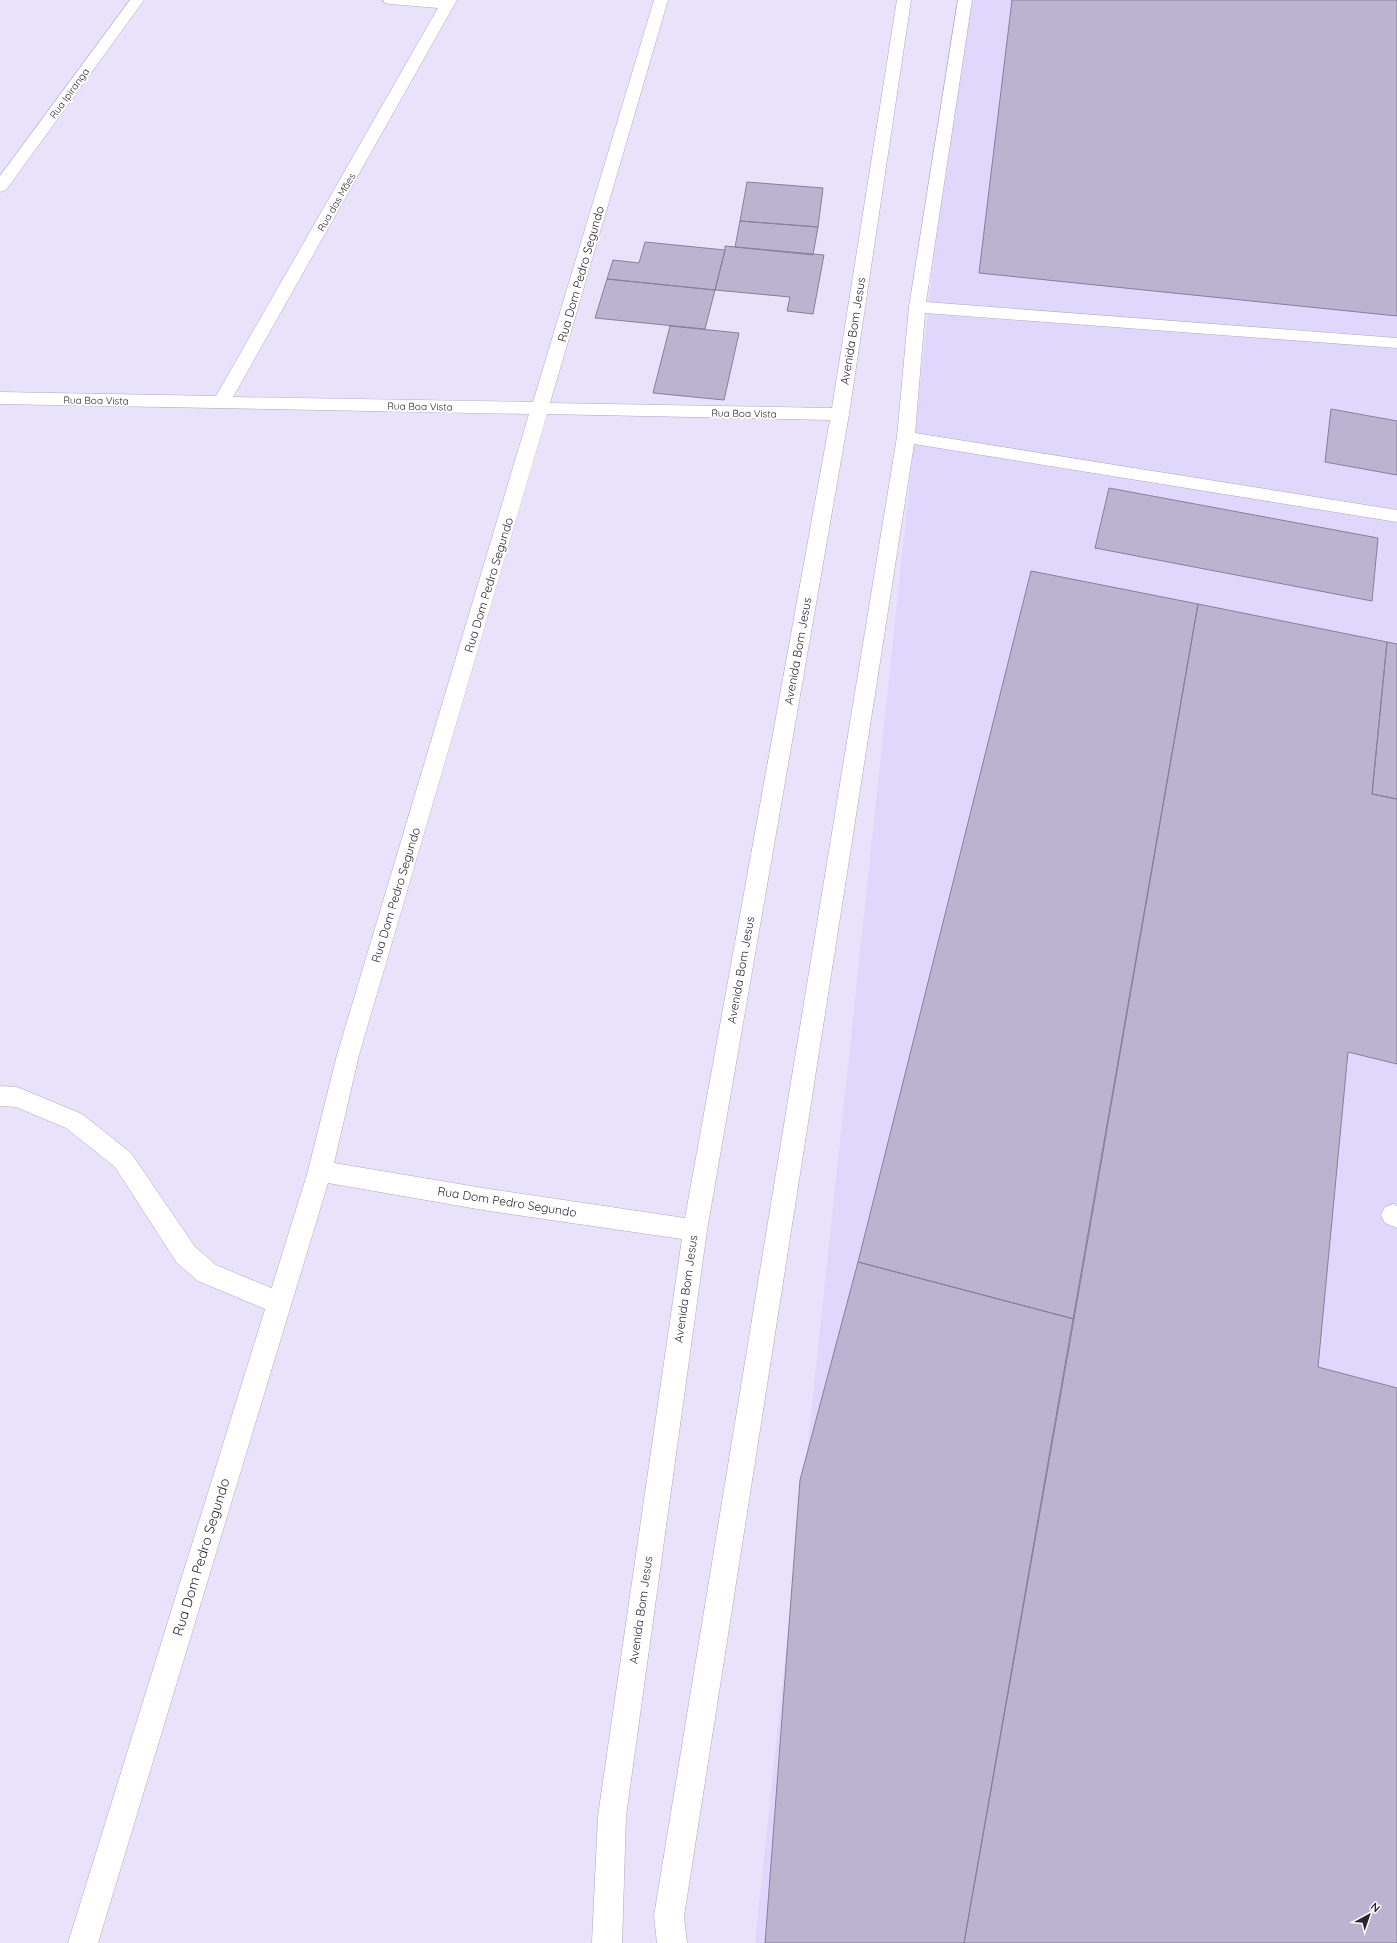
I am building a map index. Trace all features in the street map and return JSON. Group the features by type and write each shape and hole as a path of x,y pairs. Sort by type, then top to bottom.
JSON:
{"street":[{"name":"Rua Ipiranga","path":"0,187 138,0"},
{"path":"390,0 449,2"},
{"name":"Rua Dom Pedro Segundo","path":"83,1943 320,1171 351,1047 661,0"},
{"name":"Avenida Bom Jesus","path":"607,1943 612,1816 695,1230 840,414 904,0"},
{"path":"672,1943 669,1916 906,437 917,308 965,0"},
{"name":"Rua das Mães","path":"221,403 449,2"},
{"path":"917,308 1397,343"},
{"name":"Rua Boa Vista","path":"0,398 840,414"},
{"path":"906,437 1397,516"},
{"path":"0,1096 17,1097 74,1121 123,1160 186,1254 207,1273 279,1303"},
{"name":"Rua Dom Pedro Segundo","path":"320,1171 489,1200 695,1230"}],"shaded area":[{"path":"961,0 1397,0 1397,1943 755,1943"}],"building":[{"path":"1012,0 1397,0 1397,316 979,273"},
{"path":"747,182 823,188 818,227 740,221"},
{"path":"740,221 818,227 813,255 735,247"},
{"path":"645,242 725,250 715,290 607,279 613,260 639,263"},
{"path":"725,246 824,255 813,314 787,311 790,297 715,290"},
{"path":"607,279 715,290 705,329 595,318"},
{"path":"670,326 739,333 724,400 653,393"},
{"path":"1331,409 1397,421 1397,475 1325,462"},
{"path":"1109,488 1378,538 1372,601 1095,548"},
{"path":"1031,571 1198,604 1074,1319 858,1262"},
{"path":"1198,604 1387,642 1372,794 1397,799 1397,1064 1348,1052 1318,1367 1397,1388 1397,1943 964,1943"},
{"path":"1387,642 1397,644 1397,799 1372,794"},
{"path":"858,1262 1074,1319 964,1943 765,1943 800,1480"}]}
